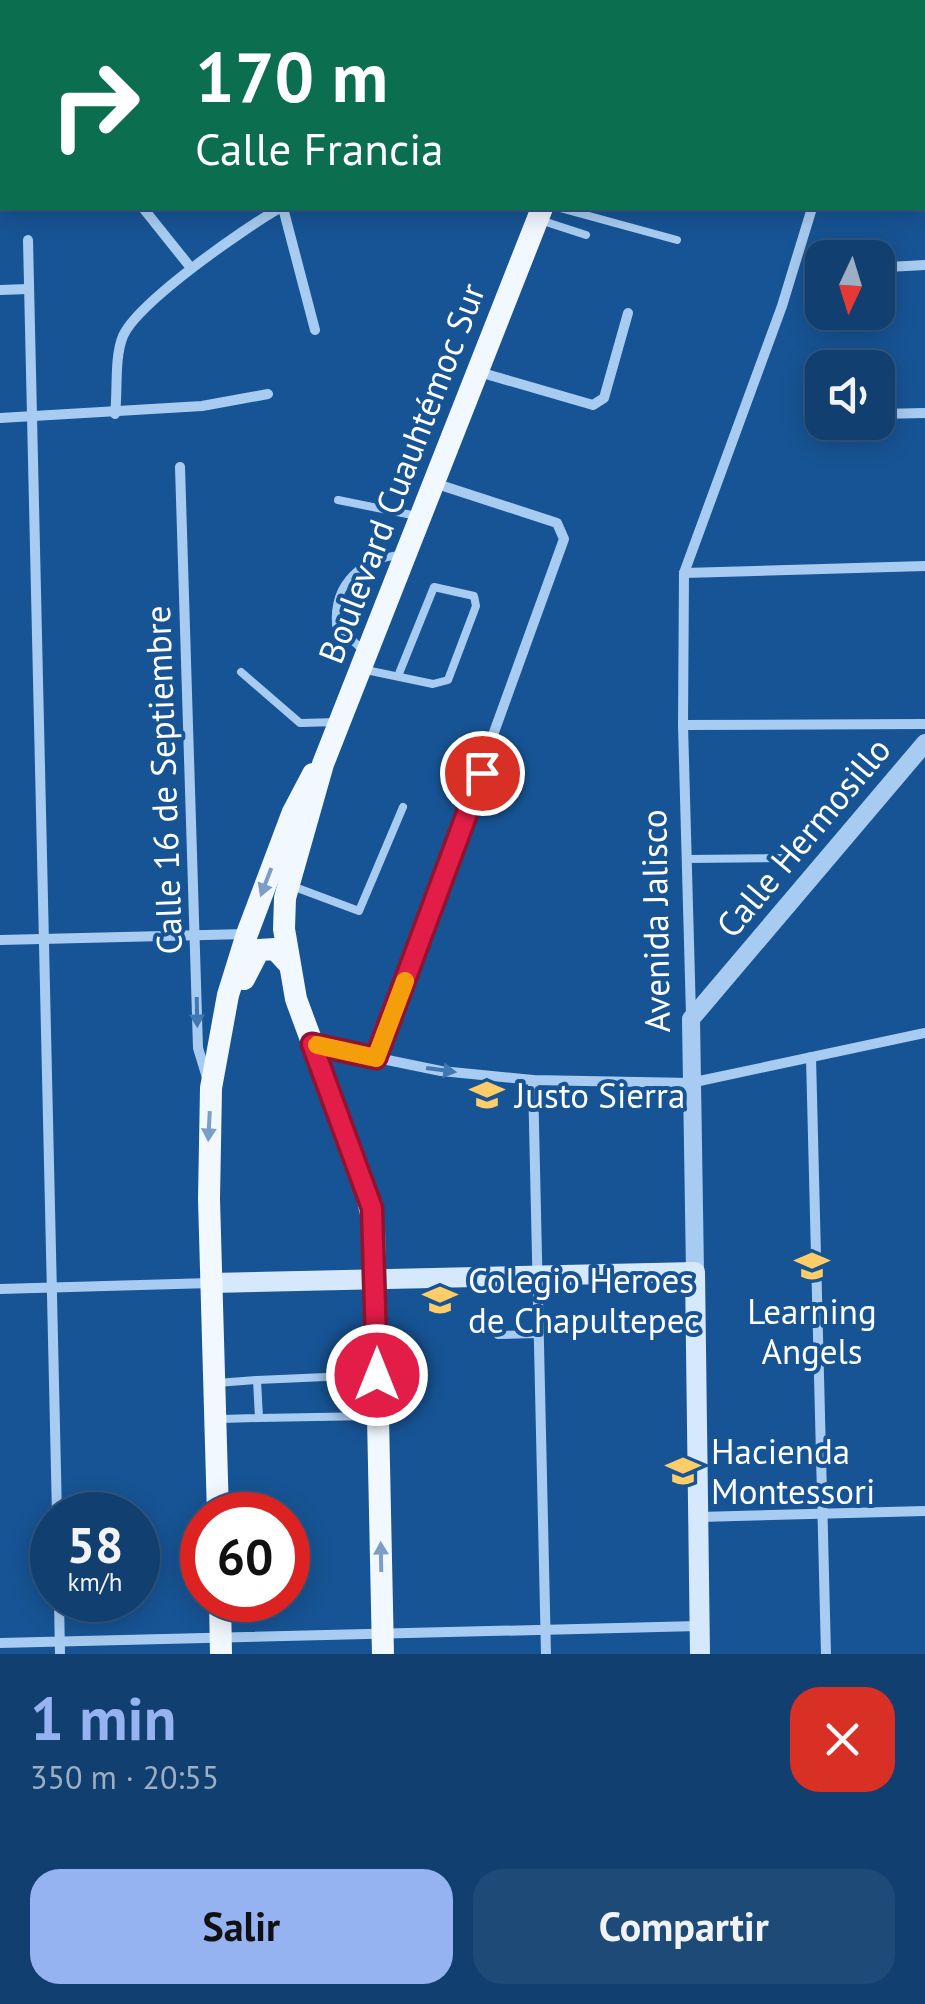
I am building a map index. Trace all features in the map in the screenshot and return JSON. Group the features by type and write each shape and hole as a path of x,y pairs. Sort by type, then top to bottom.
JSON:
{"main road":[{"name":"Boulevard Cuauhtémoc Sur","path":"383,1643 372,1208 312,1044 288,962 284,929 288,884 321,784 323,764 540,213"},
{"name":"Boulevard Cuauhtémoc Sur","path":"217,1492 211,1088 228,995 247,934 293,812 309,778 323,764"},
{"path":"228,995 246,976 259,950 276,949 288,962"},
{"path":"212,1284 695,1272"},
{"name":"Avenida Jalisco","path":"695,1272 700,1654"}],"street":[{"path":"145,210 191,268"},
{"path":"253,210 260,219"},
{"path":"115,414 124,334 191,268 277,210"},
{"path":"282,210 315,330"},
{"name":"Avenida Jalisco","path":"695,1272 683,725 684,573 782,306 811,210"},
{"path":"28,240 56,1492"},
{"path":"895,267 925,265"},
{"path":"0,290 28,289"},
{"path":"478,372 593,405 604,398 628,313"},
{"path":"0,418 115,414 268,394"},
{"path":"895,414 925,413"},
{"name":"Calle 16 de Septiembre","path":"180,468 198,1048 211,1088"},
{"path":"376,1058 564,539 557,523 434,483"},
{"path":"684,573 925,566"},
{"path":"683,725 925,724"},
{"name":"Calle Hermosillo","path":"691,1019 925,742"},
{"path":"0,940 196,932 247,934"},
{"path":"312,1044 441,1071 533,1080 690,1083 925,1033"},
{"path":"811,1057 826,1654"},
{"path":"533,1080 546,1654"},
{"path":"0,1289 212,1284"},
{"path":"699,1516 925,1512"},
{"path":"60,1622 60,1654"},
{"path":"0,1643 383,1643 545,1629 699,1626"}],"lane":[{"path":"568,210 678,240"},
{"path":"568,230 575,212"},
{"path":"540,213 568,230 586,235"},
{"path":"338,500 421,517"},
{"path":"398,676 434,587 474,596 476,606 448,680 433,684 398,676 365,662 336,626 338,599 362,564 379,557 407,554"},
{"path":"241,672 300,723 340,722"},
{"path":"288,884 359,912 403,807"},
{"path":"686,859 781,858"},
{"path":"100,1286 101,1300"},
{"path":"498,1335 538,1334"},
{"path":"214,1384 377,1375"},
{"path":"257,1380 259,1418"},
{"path":"215,1419 378,1416"}],"slow traffic":[{"path":"317,1045 376,1058 405,981"}],"place":[{"name":"Justo Sierra","path":"487,1095"},
{"name":"Learning Angels","path":"812,1266"},
{"name":"Colegio Heroes de Chapultepec","path":"440,1300"},
{"name":"Hacienda Montessori","path":"683,1471"}],"route":[{"path":"377,1375 372,1208 312,1044 376,1058 482,773"}]}
